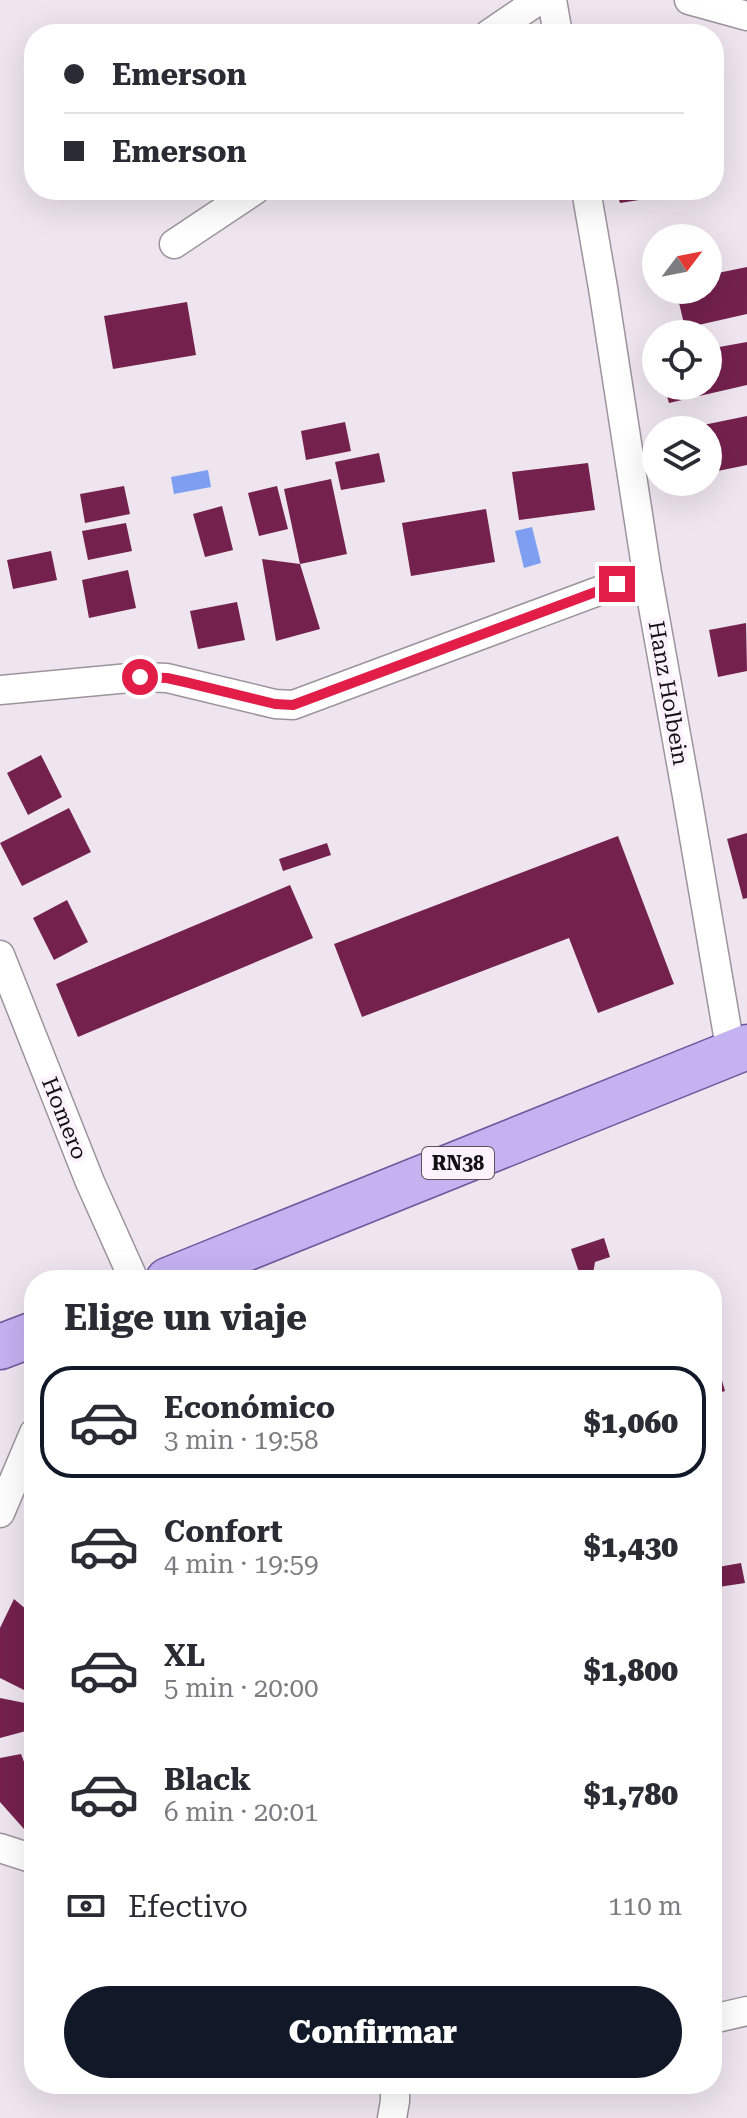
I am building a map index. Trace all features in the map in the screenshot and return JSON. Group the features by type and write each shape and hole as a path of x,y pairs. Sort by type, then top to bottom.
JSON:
{"main road":[{"name":"RN38","path":"193,1270 739,1050"},
{"path":"0,1347 24,1338"}],"street":[{"path":"504,24 539,0"},
{"path":"552,0 556,24"},
{"path":"689,0 747,16"},
{"path":"174,244 240,200"},
{"name":"Hanz Holbein","path":"588,200 647,573 739,1050"},
{"path":"0,690 140,677 167,678 275,704 293,705 647,573"},
{"name":"Homero","path":"0,955 90,1182 130,1270"},
{"path":"0,1513 24,1457"},
{"path":"0,1848 24,1856"},
{"path":"722,2017 747,2011"},
{"path":"392,2118 395,2094"}],"water":[{"path":"208,470 211,487 174,494 171,477"},
{"path":"532,527 541,563 524,568 515,531"}],"building":[{"path":"747,267 747,314 720,320 683,320 679,304 722,304 722,272"},
{"path":"187,302 196,355 113,369 104,316"},
{"path":"747,342 747,385 722,391 722,346"},
{"path":"747,416 747,465 722,470 722,421"},
{"path":"345,422 351,451 306,460 301,431"},
{"path":"379,453 385,482 341,490 335,462"},
{"path":"588,463 595,510 519,520 512,472"},
{"path":"331,479 347,554 300,564 284,489"},
{"path":"124,486 130,514 85,523 80,494"},
{"path":"277,486 288,529 259,536 248,493"},
{"path":"222,506 233,550 205,557 193,514"},
{"path":"486,509 495,562 411,576 402,523"},
{"path":"126,523 132,551 88,560 82,531"},
{"path":"51,551 57,580 13,589 7,560"},
{"path":"262,559 300,564 320,629 276,641"},
{"path":"128,570 136,608 89,618 82,580"},
{"path":"237,602 245,640 198,649 190,611"},
{"path":"746,623 747,671 718,677 709,630"},
{"path":"41,755 62,797 28,815 7,773"},
{"path":"69,808 91,852 22,886 0,843"},
{"path":"747,833 747,898 743,899 727,839"},
{"path":"618,836 674,984 598,1013 569,938 362,1017 334,944"},
{"path":"327,843 331,855 283,871 279,859"},
{"path":"290,885 313,938 78,1037 56,984"},
{"path":"67,900 88,942 54,960 33,918"},
{"path":"604,1238 610,1257 595,1262 594,1270 578,1270 571,1249"},
{"path":"741,1563 745,1583 722,1586 722,1566"},
{"path":"14,1599 24,1608 24,1690 0,1678 0,1628"},
{"path":"0,1698 24,1703 24,1732 0,1738"},
{"path":"21,1754 24,1762 24,1829 0,1802 0,1758"}],"route":[{"path":"140,677 167,678 275,704 293,705 617,584"}]}
